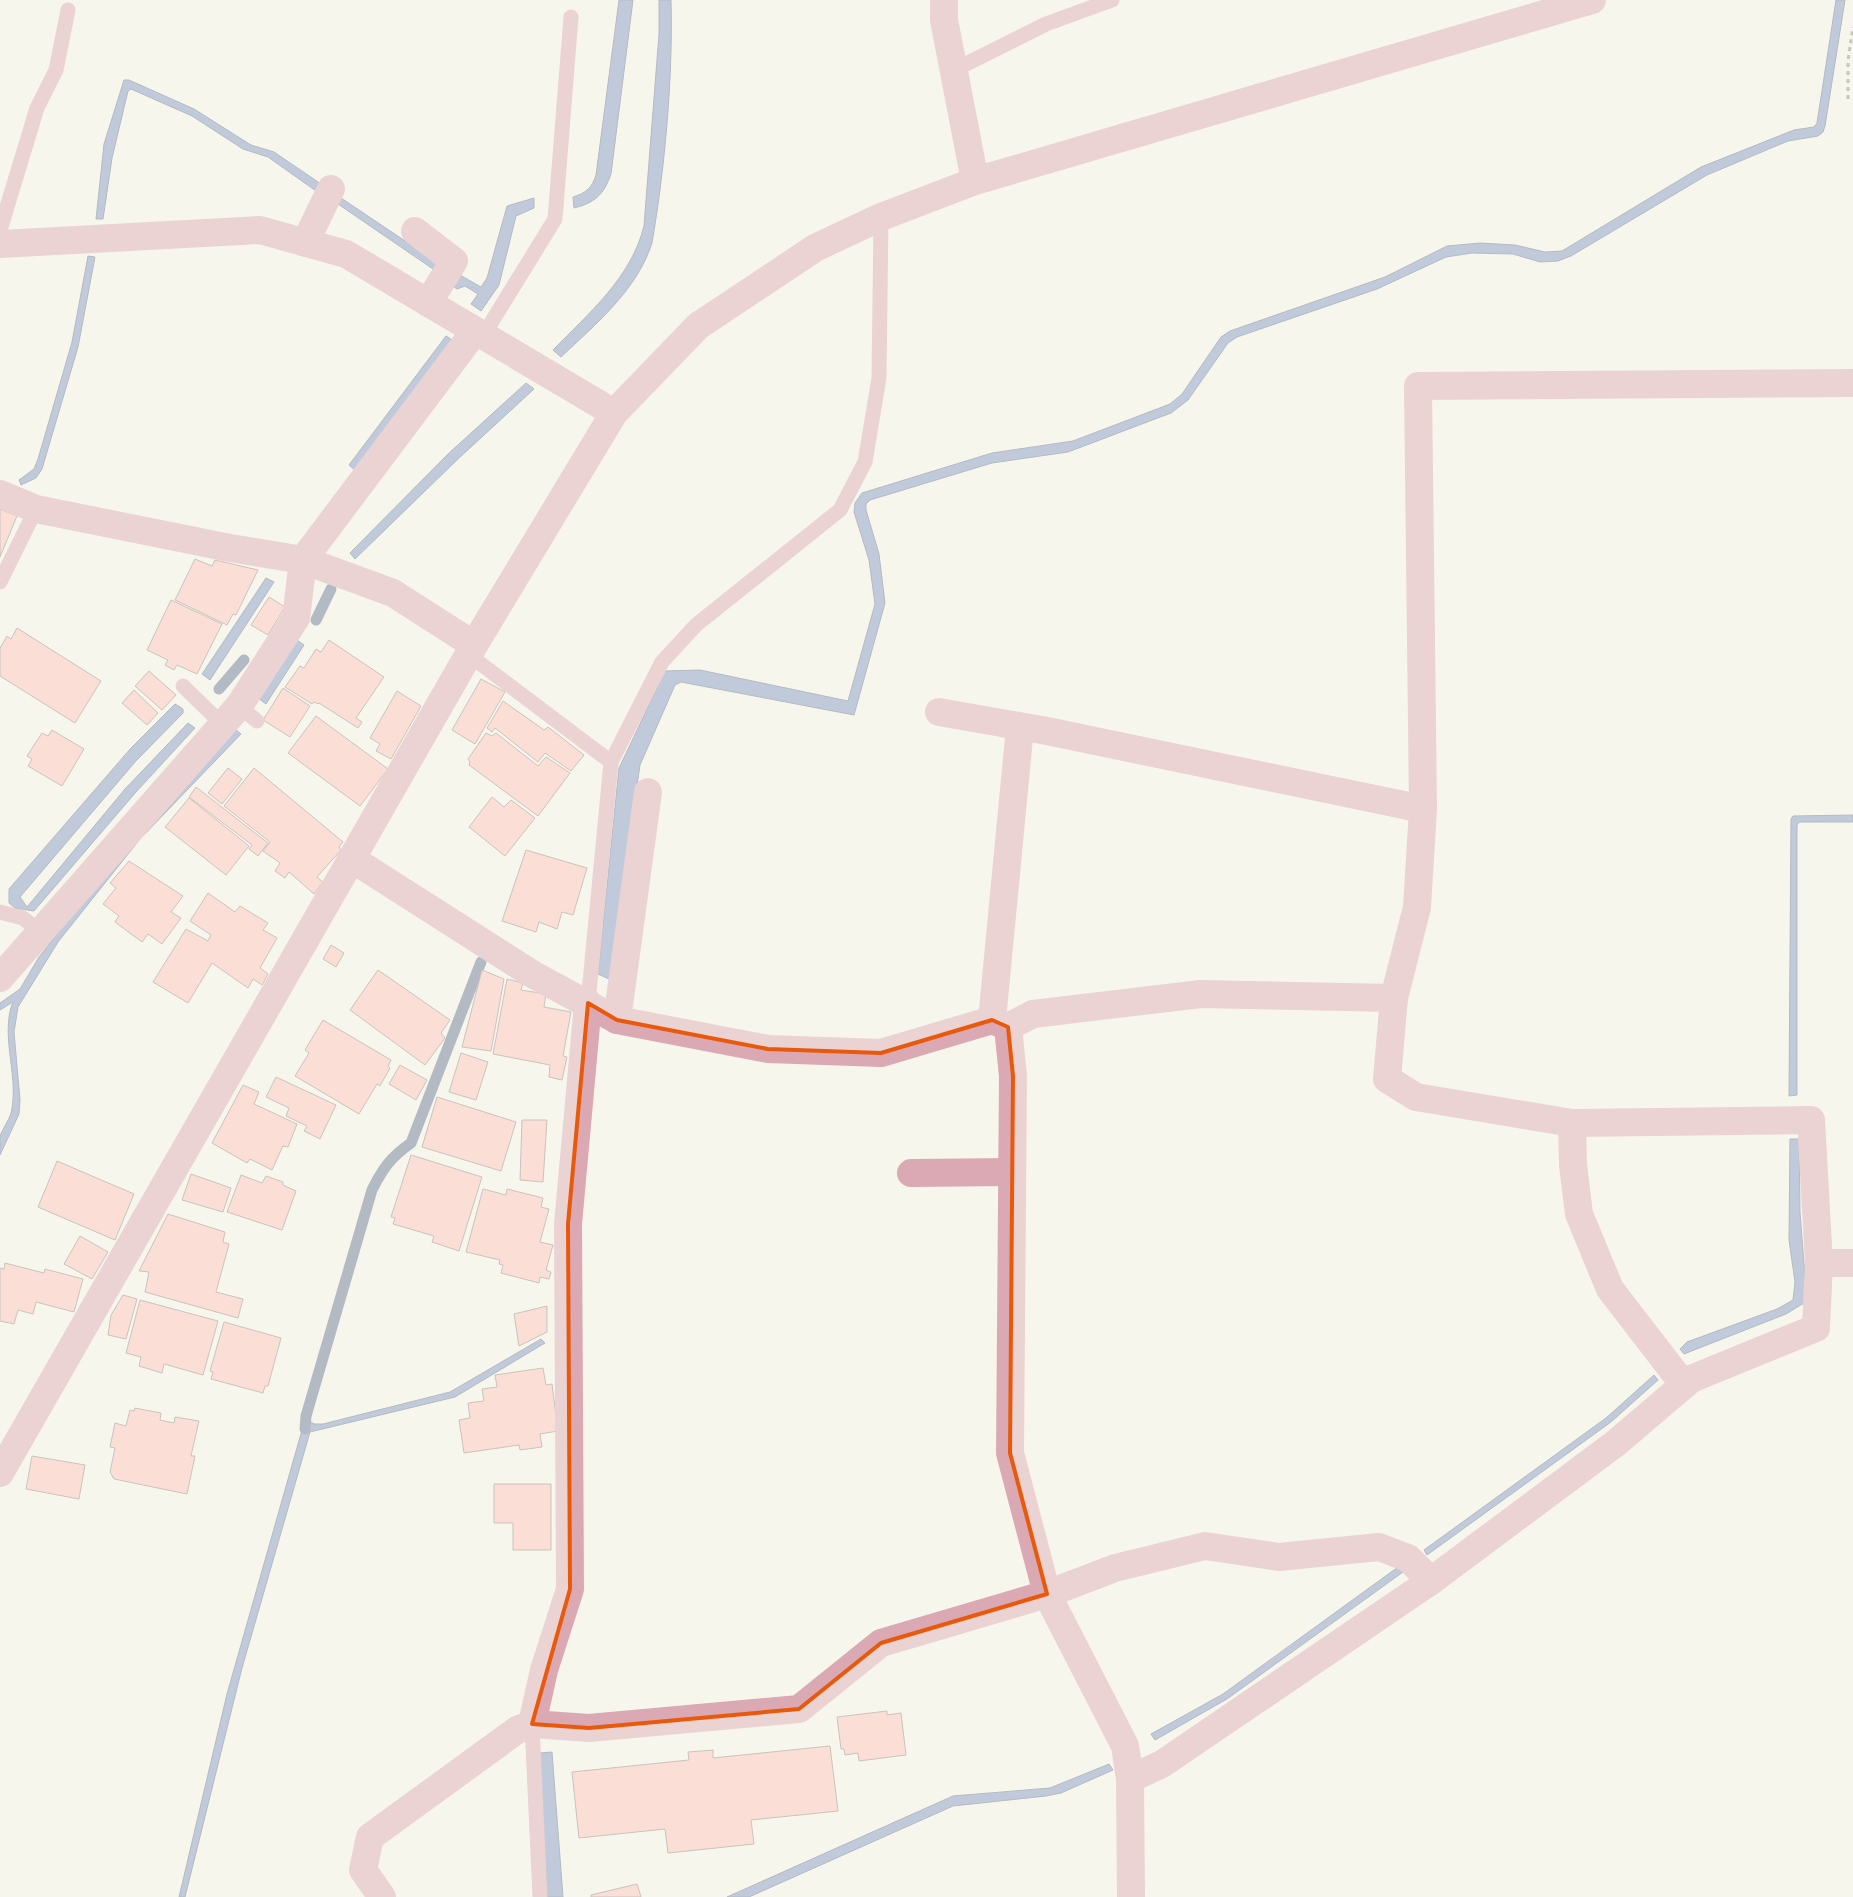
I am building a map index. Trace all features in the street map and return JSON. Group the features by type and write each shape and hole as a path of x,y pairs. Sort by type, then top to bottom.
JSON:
{"street":[{"path":"944,0 944,20 975,181"},
{"path":"0,1473 472,650 614,413 698,326 815,248 881,218 975,181 1592,0"},
{"path":"305,243 331,189"},
{"path":"0,244 260,230 346,254 614,413"},
{"path":"414,231 454,261 428,303"},
{"path":"0,978 40,932 240,718 296,618 303,560 479,333"},
{"path":"1130,1779 1162,1764 1431,1580 1616,1443 1691,1379 1816,1328 1819,1263 1811,1120 1572,1123 1416,1097 1387,1079 1394,998 1417,907 1423,809 1418,386 1853,383"},
{"path":"0,494 36,509 230,548 303,560 393,594 472,650"},
{"path":"939,712 1423,809"},
{"path":"1020,727 1000,1023 1013,1076 1010,1453 1047,1594 1125,1746 1130,1779 1130,1897"},
{"path":"617,1020 648,792"},
{"path":"352,859 532,974 617,1020 768,1049 881,1053 1033,1014 1201,994 1394,998"},
{"path":"532,1724 544,1670 570,1589 568,1224 588,1003"},
{"path":"1572,1123 1573,1165 1579,1214 1610,1289 1684,1385"},
{"path":"912,1173 1012,1172"},
{"path":"1819,1263 1853,1263"},
{"path":"382,1897 363,1870 370,1837 517,1730 532,1724 589,1728 799,1709 881,1643 1047,1594 1115,1568 1205,1546 1279,1557 1379,1547 1408,1558 1431,1580"}],"lane":[{"path":"954,70 1046,24 1112,0"},
{"path":"0,230 37,108 56,70 68,10"},
{"path":"479,333 555,219 571,17"},
{"path":"588,1003 611,762 662,662 696,625 840,510 865,462 879,378 881,218"},
{"path":"0,582 36,509"},
{"path":"472,650 611,762"},
{"path":"183,686 240,718"},
{"path":"0,912 23,918 40,932"},
{"path":"532,1724 540,1897"}],"path":[{"path":"1848,99 1848,60 1853,27"}],"highlighted area":[{"path":"588,1003 617,1020 768,1049 881,1053 992,1020 1008,1027 1013,1076 1010,1453 1047,1594 881,1643 799,1709 589,1728 532,1724 570,1589 568,1224"}],"water":[{"path":"619,0 633,0 611,174 601,193 593,201 574,208 573,197 582,194 588,189 596,175"},
{"path":"659,0 671,0 671,60 661,184 652,243 645,260 626,291 601,319 561,357 553,350 607,294 619,278 638,245 644,226 659,34"},
{"path":"1836,0 1845,0 1825,126 1823,132 1818,136 1788,141 1707,175 1571,256 1558,261 1540,262 1513,254 1472,253 1446,257 1377,289 1237,337 1228,343 1188,400 1171,413 1068,452 992,463 870,500 866,504 866,510 879,554 885,603 854,715 681,682 675,685 640,765 609,979 598,974 619,768 665,671 700,670 848,701 875,604 869,560 854,512 855,503 862,493 992,453 1073,441 1170,404 1182,394 1221,337 1230,331 1385,277 1447,246 1480,243 1515,245 1545,252 1562,251 1701,167 1794,130 1814,127 1817,123"},
{"path":"124,80 129,80 194,109 251,145 274,152 321,184 316,191 268,157 243,149 192,116 131,89 128,91 112,158 103,219 96,219 104,144"},
{"path":"341,198 438,263 433,269 338,204"},
{"path":"534,198 534,208 516,216 499,285 481,311 471,304 478,294 465,286 457,289 450,284 460,275 481,287 487,278 507,206"},
{"path":"88,256 95,257 78,347 42,469 36,478 21,485 19,480 34,469 38,459 72,342"},
{"path":"446,336 454,341 356,471 349,465"},
{"path":"526,383 534,389 458,459 355,559 350,553 448,454"},
{"path":"266,578 274,582 210,680 202,674"},
{"path":"297,640 304,645 266,704 258,698"},
{"path":"175,704 183,709 183,713 135,762 20,897 27,907 125,789 188,723 195,728 136,792 34,911 15,908 9,903 9,889 131,748"},
{"path":"236,730 241,734 140,839 58,942 18,1007 14,1032 20,1100 19,1114 0,1155 0,1136 12,1108 13,1081 8,1027 9,1014 13,1002 0,1010 0,1003 20,989 39,957 81,903 205,762"},
{"path":"1853,815 1853,822 1799,822 1797,825 1797,1095 1789,1096 1791,819 1793,816"},
{"path":"1790,1139 1799,1139 1800,1212 1806,1289 1804,1303 1786,1314 1684,1354 1680,1349 1687,1342 1777,1309 1793,1300 1795,1282 1789,1240"},
{"path":"541,1339 545,1343 455,1397 310,1432 242,1668 185,1897 179,1897 227,1694 304,1423 308,1420 314,1424 323,1424 450,1392"},
{"path":"1654,1375 1658,1380 1611,1422 1427,1555 1424,1550 1606,1418"},
{"path":"1398,1567 1403,1572 1227,1699 1155,1740 1151,1734 1223,1694"},
{"path":"552,1752 563,1897 547,1897 540,1753"},
{"path":"1109,1764 1113,1770 1061,1793 953,1806 749,1897 727,1897 953,1796 1050,1788"}],"building":[{"path":"0,509 17,516 0,557"},
{"path":"195,559 212,566 215,560 258,570 236,615 233,614 227,625 175,600"},
{"path":"269,597 285,607 268,635 251,625"},
{"path":"171,600 222,624 197,674 177,665 174,670 165,665 168,660 147,650"},
{"path":"17,628 101,681 75,723 0,676 0,648 7,636 11,639"},
{"path":"329,640 384,677 356,718 362,722 358,728 319,703 314,702 312,704 285,687 300,666 304,668 316,649 321,652"},
{"path":"149,671 176,695 162,710 135,686"},
{"path":"481,679 505,692 475,744 452,730"},
{"path":"283,688 310,706 290,737 263,720"},
{"path":"134,690 158,713 147,725 122,703"},
{"path":"397,691 421,706 391,759 376,751 380,744 370,738"},
{"path":"503,701 544,730 548,727 584,755 571,771 545,753 538,762 495,728 492,732 487,728"},
{"path":"316,716 388,769 360,806 288,753"},
{"path":"52,730 84,749 62,786 28,766 32,759 27,756 42,733 48,736"},
{"path":"486,733 492,736 496,733 538,766 546,757 570,773 538,816 469,765 468,759"},
{"path":"228,768 242,779 222,804 208,793"},
{"path":"254,768 343,842 339,847 341,850 317,877 323,882 314,894 289,872 285,878 275,871 280,863 263,851 270,842 224,806"},
{"path":"196,787 268,843 258,856 249,849 252,845 189,797"},
{"path":"492,797 504,807 511,800 535,818 505,856 469,827"},
{"path":"189,798 249,846 226,875 165,827"},
{"path":"526,850 587,868 573,915 562,912 557,929 539,922 536,932 502,921"},
{"path":"129,861 183,896 171,912 181,918 162,944 148,934 142,942 115,922 119,916 103,904 116,888 110,883"},
{"path":"208,893 235,912 240,906 268,923 263,930 277,938 260,968 268,974 262,985 253,979 248,988 212,963 188,1003 153,982 186,929 208,941 211,935 190,921"},
{"path":"331,945 344,953 336,967 323,959"},
{"path":"378,970 450,1020 441,1033 445,1038 425,1065 350,1010"},
{"path":"482,970 504,979 491,1051 462,1047"},
{"path":"507,979 523,983 521,990 546,994 544,1007 571,1012 563,1056 567,1057 562,1080 549,1077 550,1065 493,1054"},
{"path":"323,1020 391,1060 388,1066 390,1068 380,1086 377,1084 359,1114 295,1076 309,1053 305,1050"},
{"path":"461,1053 488,1062 476,1100 449,1092"},
{"path":"400,1065 427,1080 416,1100 389,1084"},
{"path":"276,1077 336,1105 320,1139 304,1131 307,1126 286,1116 289,1108 266,1097"},
{"path":"243,1085 259,1092 254,1104 297,1124 288,1147 283,1146 272,1170 250,1159 247,1163 212,1143"},
{"path":"437,1097 516,1122 501,1171 422,1147"},
{"path":"522,1120 547,1120 543,1182 520,1180"},
{"path":"411,1155 482,1177 459,1251 432,1242 434,1236 393,1224 395,1218 391,1217"},
{"path":"57,1161 134,1194 115,1240 38,1207"},
{"path":"191,1174 231,1188 223,1212 182,1200"},
{"path":"241,1175 262,1183 266,1176 283,1182 283,1185 296,1191 282,1230 227,1212"},
{"path":"483,1189 506,1195 507,1189 543,1198 541,1207 549,1209 540,1242 553,1245 546,1270 551,1272 549,1279 540,1277 539,1283 501,1273 503,1265 499,1264 500,1260 466,1252"},
{"path":"168,1214 225,1232 223,1242 229,1244 216,1292 243,1299 238,1318 145,1292 149,1272 139,1271"},
{"path":"80,1236 108,1252 92,1279 64,1264"},
{"path":"5,1263 44,1273 45,1269 83,1279 74,1312 36,1302 33,1314 18,1310 14,1324 0,1321 0,1268 4,1269"},
{"path":"123,1295 137,1299 126,1339 108,1335 111,1315"},
{"path":"140,1300 218,1321 203,1375 164,1364 162,1373 139,1366 141,1357 126,1353"},
{"path":"547,1306 547,1332 519,1346 514,1314"},
{"path":"224,1322 281,1338 268,1386 265,1386 263,1393 211,1379 213,1372 210,1371"},
{"path":"543,1368 546,1385 552,1384 558,1431 540,1434 542,1447 520,1450 519,1445 464,1453 459,1420 470,1418 468,1403 484,1401 482,1389 497,1387 495,1375"},
{"path":"135,1408 161,1413 160,1420 174,1423 175,1417 199,1421 191,1456 195,1456 187,1494 114,1479 110,1472 115,1448 110,1447 115,1423 126,1426 130,1410 134,1411"},
{"path":"32,1456 85,1465 79,1499 26,1489"},
{"path":"494,1484 551,1484 551,1550 513,1550 513,1523 494,1523"},
{"path":"887,1711 887,1715 901,1713 906,1755 859,1761 858,1753 845,1755 844,1749 841,1749 837,1717"},
{"path":"830,1746 838,1811 751,1820 754,1844 668,1853 665,1829 579,1838 572,1772 689,1760 688,1752 713,1750 713,1758"},
{"path":"637,1884 641,1897 591,1897 591,1895"}],"waterway":[{"path":"316,620 331,589"},
{"path":"219,689 244,660"},
{"path":"305,1429 306,1416 372,1190 388,1164 411,1143 481,962"}]}
